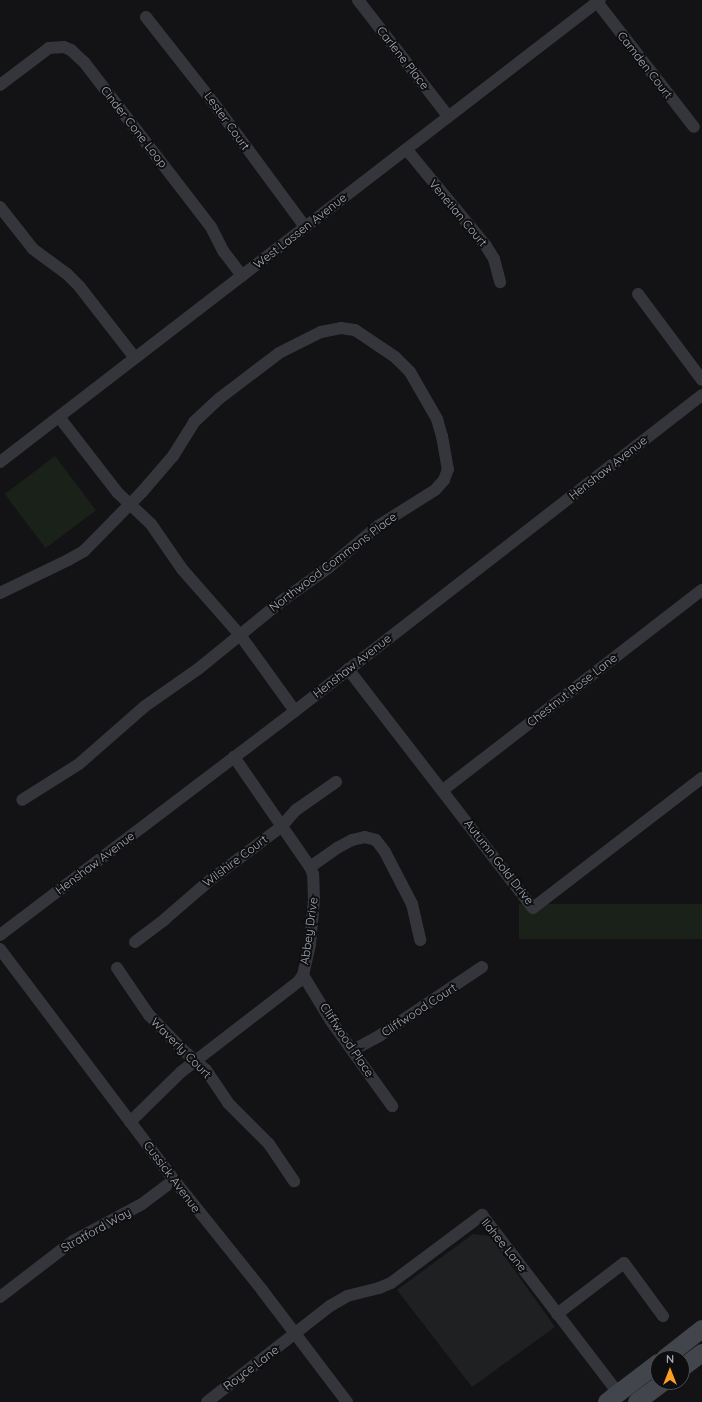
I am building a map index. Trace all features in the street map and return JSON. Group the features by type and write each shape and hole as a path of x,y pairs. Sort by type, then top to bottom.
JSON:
{"main road":[{"path":"675,1350 702,1329"},
{"path":"690,1362 702,1352"},
{"path":"613,1398 650,1369"},
{"path":"637,1402 653,1390"}],"street":[{"name":"Carlene Place","path":"358,0 448,116"},
{"name":"West Lassen Avenue","path":"0,462 407,150 448,116 598,1"},
{"name":"Camden Court","path":"598,1 694,127"},
{"name":"Lester Court","path":"146,16 213,102 305,227"},
{"name":"Cinder Cone Loop","path":"0,85 49,48 64,47 78,55 211,227 224,252 242,276"},
{"name":"Venetian Court","path":"407,150 490,252 500,282"},
{"path":"0,207 33,249 67,274 79,286 135,358"},
{"path":"638,294 702,380"},
{"name":"Northwood Commons Place","path":"0,593 76,557 92,544 130,505 173,456 189,429 201,415 250,373 295,344 332,329 349,328 363,334 405,366 423,392 440,428 448,464 447,475 435,490 378,526 338,561 283,600 198,668 144,707 78,764 22,800"},
{"name":"Henshaw Avenue","path":"0,935 295,711 702,395"},
{"path":"59,417 118,493 151,524 190,580 240,635 295,711"},
{"name":"Chestnut Rose Lane","path":"443,790 702,590"},
{"name":"Autumn Gold Drive","path":"348,669 533,908 702,778"},
{"name":"Abbey Drive","path":"130,1122 195,1061 298,982 303,974 310,944 314,899 314,882 310,867 234,757"},
{"name":"Wilshire Court","path":"135,942 165,919 225,868 281,826 296,810 336,782"},
{"path":"310,867 337,848 352,840 366,837 376,840 380,844 392,865 412,904 420,940"},
{"name":"Cussick Avenue","path":"0,949 174,1180 296,1334 347,1402"},
{"name":"Cliffwood Court","path":"354,1050 379,1036 482,967"},
{"name":"Waverly Court","path":"117,968 149,1015 208,1073 228,1103 269,1144 294,1181"},
{"name":"Cliffwood Place","path":"303,974 331,1021 354,1050 392,1106"},
{"name":"Stratford Way","path":"0,1297 73,1241 142,1204 174,1180"},
{"name":"Ilahee Lane","path":"296,1334 338,1301 379,1288 403,1276 482,1215 557,1314 613,1398"},
{"path":"557,1314 624,1263 663,1316"},
{"name":"Royce Lane","path":"207,1402 296,1334"}],"shaded area":[{"path":"55,456 96,510 46,548 5,494"},
{"path":"519,904 702,904 702,939 519,939"},
{"path":"473,1234 490,1236 555,1327 472,1387 397,1290"}]}
